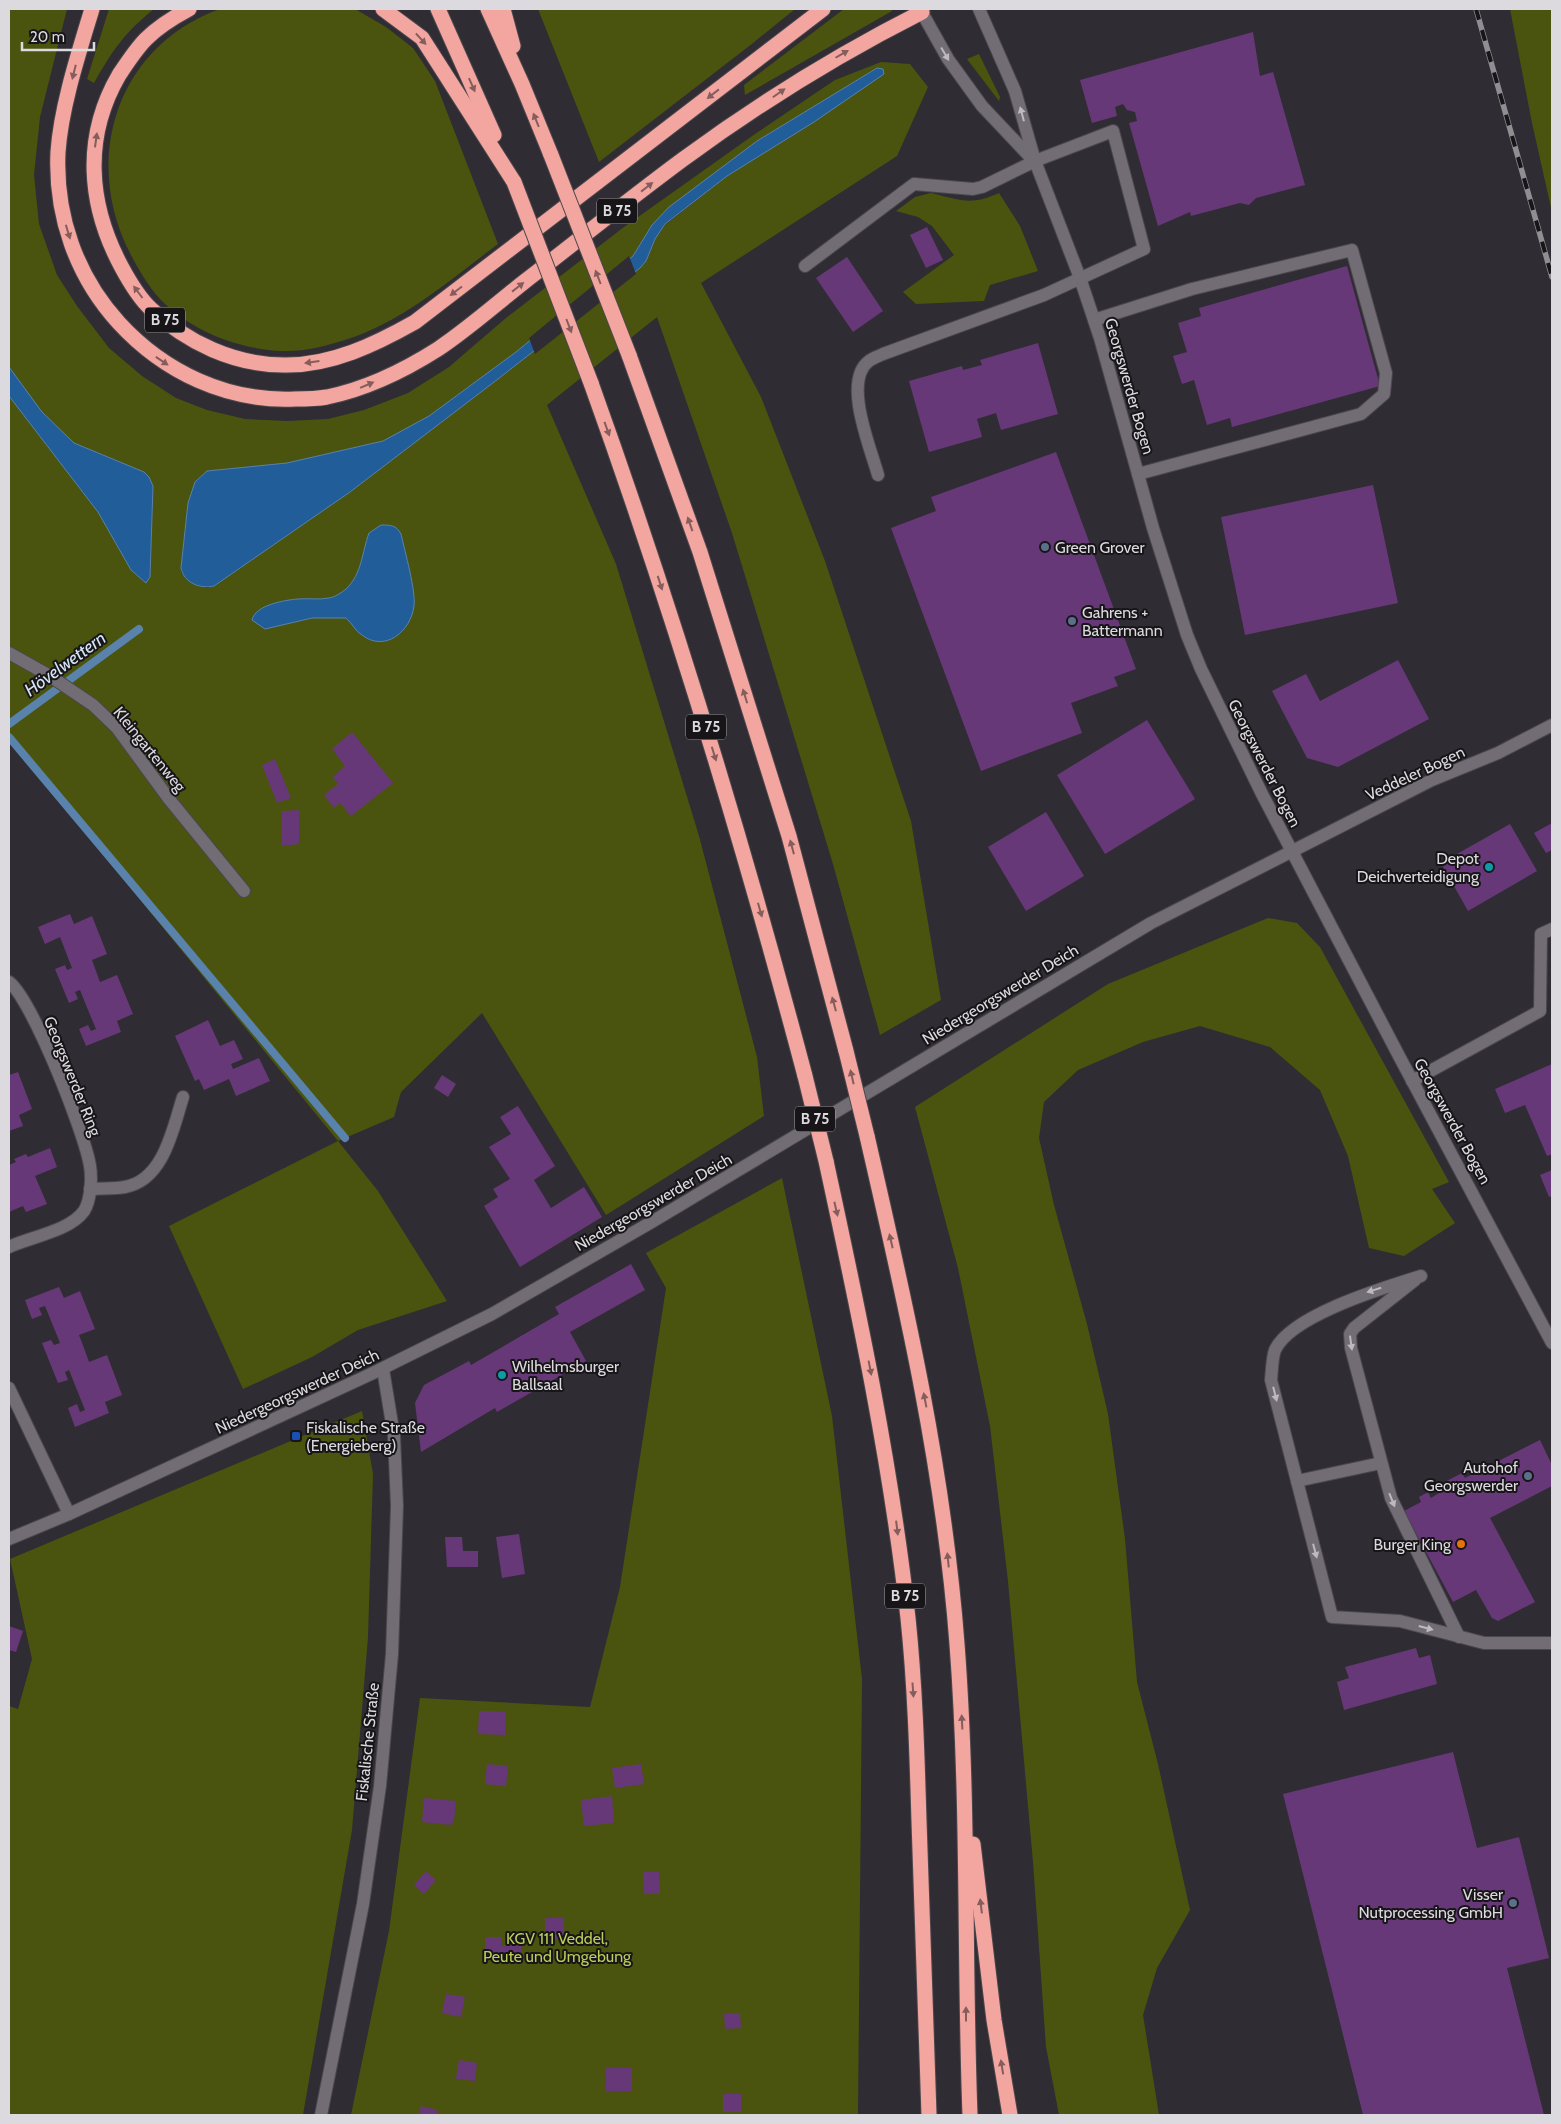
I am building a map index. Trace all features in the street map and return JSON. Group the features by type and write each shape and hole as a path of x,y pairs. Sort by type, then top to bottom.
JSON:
{"highway":[{"name":"B 75","path":"92,9 64,112 58,150 58,186 67,229 81,270 102,304 130,335 156,357 183,374 214,388 247,397 285,400 324,398 358,389 387,377 438,348 682,160 800,79 921,10"},
{"name":"B 75","path":"190,9 169,20 146,39 125,65 110,90 99,121 94,153 94,183 101,219 113,250 128,280 150,308 173,327 200,344 226,355 254,362 285,365 320,361 351,353 381,341 415,322 823,9"},
{"name":"B 75","path":"383,9 422,38 514,182"},
{"name":"B 75","path":"438,9 514,182 591,383 641,524 706,726 742,846 805,1076 826,1162 879,1412 897,1523 905,1592 915,1711 927,2037"},
{"name":"B 75","path":"488,9 522,84 551,155 629,355 700,552 786,827 846,1051 910,1323 929,1418 943,1514 956,1632 965,1771 994,2020 1010,2115"},
{"name":"B 75","path":"504,9 522,84"},
{"name":"B 75","path":"965,1771 966,2027 970,2115"},
{"path":"920,2115 927,2037"},
{"path":"927,2037 929,2115"}],"street":[{"name":"Georgswerder Bogen","path":"979,9 1015,91 1035,162 1080,278 1187,635 1201,669 1241,754 1292,852 1412,1081 1551,1338"},
{"name":"Georgswerder Bogen","path":"921,10 948,59 982,106 1035,162"},
{"path":"805,266 914,184 973,189 982,187 1035,162 1113,131 1144,249 1044,295 868,361 858,381 857,398 878,475"},
{"path":"1094,320 1192,289 1352,250 1386,373 1384,394 1362,414 1138,474"},
{"name":"Kleingartenweg","path":"9,653 50,676 93,705 117,728 170,799 244,891"},
{"name":"Veddeler Bogen","path":"1292,852 1432,780 1498,753 1552,725"},
{"name":"Niedergeorgswerder Deich","path":"9,1539 70,1514 383,1369 492,1314 642,1228 1151,923 1292,852"},
{"path":"1412,1081 1540,1011 1541,934 1552,929"},
{"name":"Georgswerder Ring","path":"9,982 16,987 27,1004 57,1072 90,1167 90,1189 84,1210 69,1224 9,1247"},
{"path":"90,1189 127,1187 148,1176 165,1156 183,1097"},
{"path":"1459,1637 1391,1498 1351,1348 1350,1334 1354,1328 1421,1276 1365,1293 1302,1324 1284,1338 1275,1350 1271,1380 1332,1617 1400,1620 1459,1637 1484,1643 1552,1643"},
{"name":"Fiskalische Straße","path":"321,2115 363,1904 380,1786 392,1654 397,1506 394,1436 383,1369"},
{"path":"9,1388 70,1514"},
{"path":"1297,1481 1382,1463"}],"green space":[{"path":"9,9 67,9 40,117 34,175 39,224 57,275 77,306 109,348 142,376 176,398 207,410 245,419 287,421 328,419 364,410 408,393 449,367 506,318 624,227 835,80 881,62 910,64 928,87 897,156 701,283 761,397 825,561 911,821 941,1000 880,1035 833,864 732,533 657,317 547,405 616,564 699,836 757,1057 764,1116 606,1215 482,1013 401,1092 394,1117 338,1141 9,740 9,396 98,512 131,570 146,583 150,577 153,486 144,472 74,443 41,412 9,367","holes":["877,68 883,69 814,122 727,176 665,225 655,239 646,261 640,268 350,492 214,586 206,588 182,574 181,568 188,503 195,482 207,471 287,463 383,441 399,434 429,416 516,352 633,256 640,244 757,141"]},
{"path":"109,9 154,9 120,43 94,83 87,79"},
{"path":"220,9 355,9 386,27 413,48 435,81 498,244 407,311 366,332 314,348 282,351 249,347 201,329 172,310 160,299 144,278 131,255 116,219 109,182 110,146 118,111 133,78 155,50 184,26"},
{"path":"538,9 795,9 599,162"},
{"path":"844,9 890,9 892,11 745,95 744,85"},
{"path":"1510,9 1552,9 1552,212 1532,123"},
{"path":"979,54 1000,97 999,101 967,59"},
{"path":"931,193 958,200 973,201 999,193 1020,226 1038,271 990,285 984,301 916,304 903,292 954,255 932,226 918,217 896,211 915,197"},
{"path":"1268,918 1297,923 1320,947 1449,1182 1432,1189 1455,1223 1404,1256 1369,1248 1348,1156 1320,1090 1270,1047 1200,1026 1143,1042 1078,1070 1044,1102 1039,1138 1054,1205 1087,1324 1108,1414 1125,1539 1137,1682 1158,1764 1190,1910 1157,1968 1143,2015 1159,2115 1059,2115 1046,2047 1033,1862 1008,1581 990,1426 958,1268 915,1107 1108,984"},
{"path":"338,1141 378,1191 447,1301 358,1330 312,1357 243,1389 169,1226"},
{"name":"KGV 111 Veddel, Peute und Umgebung","path":"782,1178 832,1416 862,1679 858,2115 351,2115 389,1931 420,1698 590,1707 620,1587 666,1288 646,1253"},
{"path":"362,1411 373,1474 368,1637 352,1830 303,2115 9,2115 9,1706 18,1709 32,1659 10,1559"}],"water":[{"path":"877,68 883,69 884,74 814,122 727,176 665,224 655,239 646,261 640,268 350,492 214,586 198,586 185,578 181,568 188,503 195,482 207,471 287,463 383,441 429,416 516,352 633,256 652,225 669,207 757,141"},
{"path":"9,367 42,412 74,443 144,472 149,477 153,486 150,577 146,583 131,570 98,512 9,396"},
{"path":"381,525 393,526 401,534 413,591 414,606 412,615 408,624 396,637 379,642 371,640 360,633 346,618 312,618 265,629 252,620 254,615 271,604 336,596 355,577 369,533"}],"pier":[{"path":"629,256 636,274 535,354 529,338"}],"building":[{"path":"1253,32 1260,76 1273,72 1305,185 1256,198 1249,205 1240,203 1191,216 1190,212 1158,226 1129,123 1137,121 1135,112 1127,110 1123,104 1115,107 1117,116 1092,123 1080,80"},
{"path":"927,227 943,260 926,268 910,235"},
{"path":"847,257 883,311 853,332 816,278"},
{"path":"1347,266 1380,386 1232,427 1230,418 1207,425 1194,380 1182,384 1173,356 1187,352 1178,323 1201,316 1199,308"},
{"path":"1038,343 1058,414 1001,430 996,413 977,419 982,437 929,452 909,381 962,366 963,370 982,365 980,360"},
{"path":"1056,452 1136,669 1114,677 1118,686 1071,703 1082,733 981,771 891,528 936,511 931,497"},
{"path":"1373,485 1398,603 1245,635 1221,517"},
{"path":"1398,660 1429,719 1338,767 1307,758 1272,691 1306,674 1320,701"},
{"path":"1147,720 1195,799 1105,854 1057,775"},
{"path":"352,732 393,783 351,816 340,803 334,808 324,795 338,784 333,777 345,766 332,749"},
{"path":"275,759 291,798 277,803 262,765"},
{"path":"299,810 299,844 282,846 282,811"},
{"path":"1046,812 1084,876 1026,911 988,847"},
{"path":"1552,823 1552,850 1546,853 1534,833"},
{"name":"Depot Deichverteidigung","path":"1510,824 1537,871 1468,911 1441,863"},
{"path":"70,914 74,924 92,916 107,954 92,960 100,982 117,975 133,1014 117,1021 121,1032 86,1046 79,1029 88,1025 91,1031 96,1029 80,990 75,992 78,999 69,1003 55,969 65,965 67,970 72,968 60,937 45,944 38,927"},
{"path":"208,1020 220,1046 234,1040 243,1059 231,1064 233,1069 259,1058 270,1081 236,1096 229,1079 204,1090 199,1079 195,1081 175,1036"},
{"path":"1552,1064 1552,1154 1547,1156 1525,1105 1505,1113 1495,1089"},
{"path":"18,1072 32,1109 19,1115 23,1126 9,1131 9,1075"},
{"path":"442,1075 456,1084 448,1097 434,1088"},
{"path":"518,1106 555,1166 534,1180 551,1208 584,1187 602,1217 520,1267 484,1206 498,1197 493,1189 510,1179 489,1147 511,1134 500,1117"},
{"path":"50,1148 57,1167 35,1176 47,1204 26,1212 23,1206 9,1212 9,1165 16,1162 14,1159 26,1154 28,1157"},
{"path":"1552,1170 1552,1196 1549,1197 1540,1175"},
{"name":"Wilhelmsburger Ballsaal","path":"631,1264 645,1290 570,1332 586,1361 497,1412 495,1408 421,1452 415,1403 424,1385 469,1361 471,1365 559,1314 555,1307"},
{"path":"59,1287 64,1298 80,1291 95,1329 79,1335 89,1362 107,1355 122,1395 105,1402 109,1413 75,1427 68,1408 77,1404 80,1412 85,1410 69,1370 65,1372 68,1380 58,1383 42,1343 51,1340 54,1345 60,1343 45,1306 39,1308 42,1315 32,1319 25,1300"},
{"path":"1540,1440 1552,1465 1552,1486 1490,1518 1535,1602 1498,1621 1492,1618 1476,1590 1453,1602 1404,1511 1421,1502 1419,1497 1428,1492 1431,1498 1442,1491 1439,1485 1462,1473 1465,1478"},
{"path":"519,1534 525,1574 502,1578 496,1537"},
{"path":"445,1537 462,1537 463,1551 478,1551 478,1567 447,1567"},
{"path":"9,1626 23,1631 16,1652 9,1650"},
{"path":"1416,1648 1419,1658 1430,1655 1437,1684 1344,1710 1337,1682 1349,1678 1345,1667"},
{"path":"479,1711 506,1712 505,1735 478,1734"},
{"path":"1453,1752 1477,1848 1519,1837 1549,1958 1507,1968 1544,2115 1363,2115 1283,1794"},
{"path":"487,1764 508,1766 506,1786 485,1784"},
{"path":"641,1764 644,1784 615,1788 612,1768"},
{"path":"612,1796 614,1823 584,1826 581,1800"},
{"path":"424,1798 456,1801 454,1821 450,1825 422,1822"},
{"path":"426,1871 436,1880 424,1894 414,1885"},
{"path":"643,1872 659,1872 660,1894 644,1894"},
{"path":"545,1918 564,1918 564,1939 545,1939"},
{"path":"485,1937 502,1937 501,1945 521,1945 521,1959 495,1958 495,1953 485,1953"},
{"path":"446,1994 465,1997 461,2017 442,2013"},
{"path":"740,2013 741,2028 725,2029 724,2014"},
{"path":"459,2060 477,2063 475,2081 456,2079"},
{"path":"606,2068 632,2068 632,2091 606,2091"},
{"path":"723,2094 741,2094 741,2112 723,2112"},
{"path":"421,2106 438,2110 437,2115 419,2115"}],"waterway":[{"name":"Hövelwettern","path":"9,724 139,629"},
{"path":"9,737 345,1138"}],"railway":[{"path":"1476,9 1552,277"}],"place":[{"name":"Green Grover","path":"1045,547"},
{"name":"Gahrens + Battermann","path":"1072,621"},
{"name":"Depot Deichverteidigung","path":"1489,867"},
{"name":"Wilhelmsburger Ballsaal","path":"502,1375"},
{"name":"Fiskalische Straße (Energieberg)","path":"296,1436"},
{"name":"Autohof Georgswerder","path":"1528,1476"},
{"name":"Burger King","path":"1461,1544"},
{"name":"Visser Nutprocessing GmbH","path":"1513,1903"}]}
